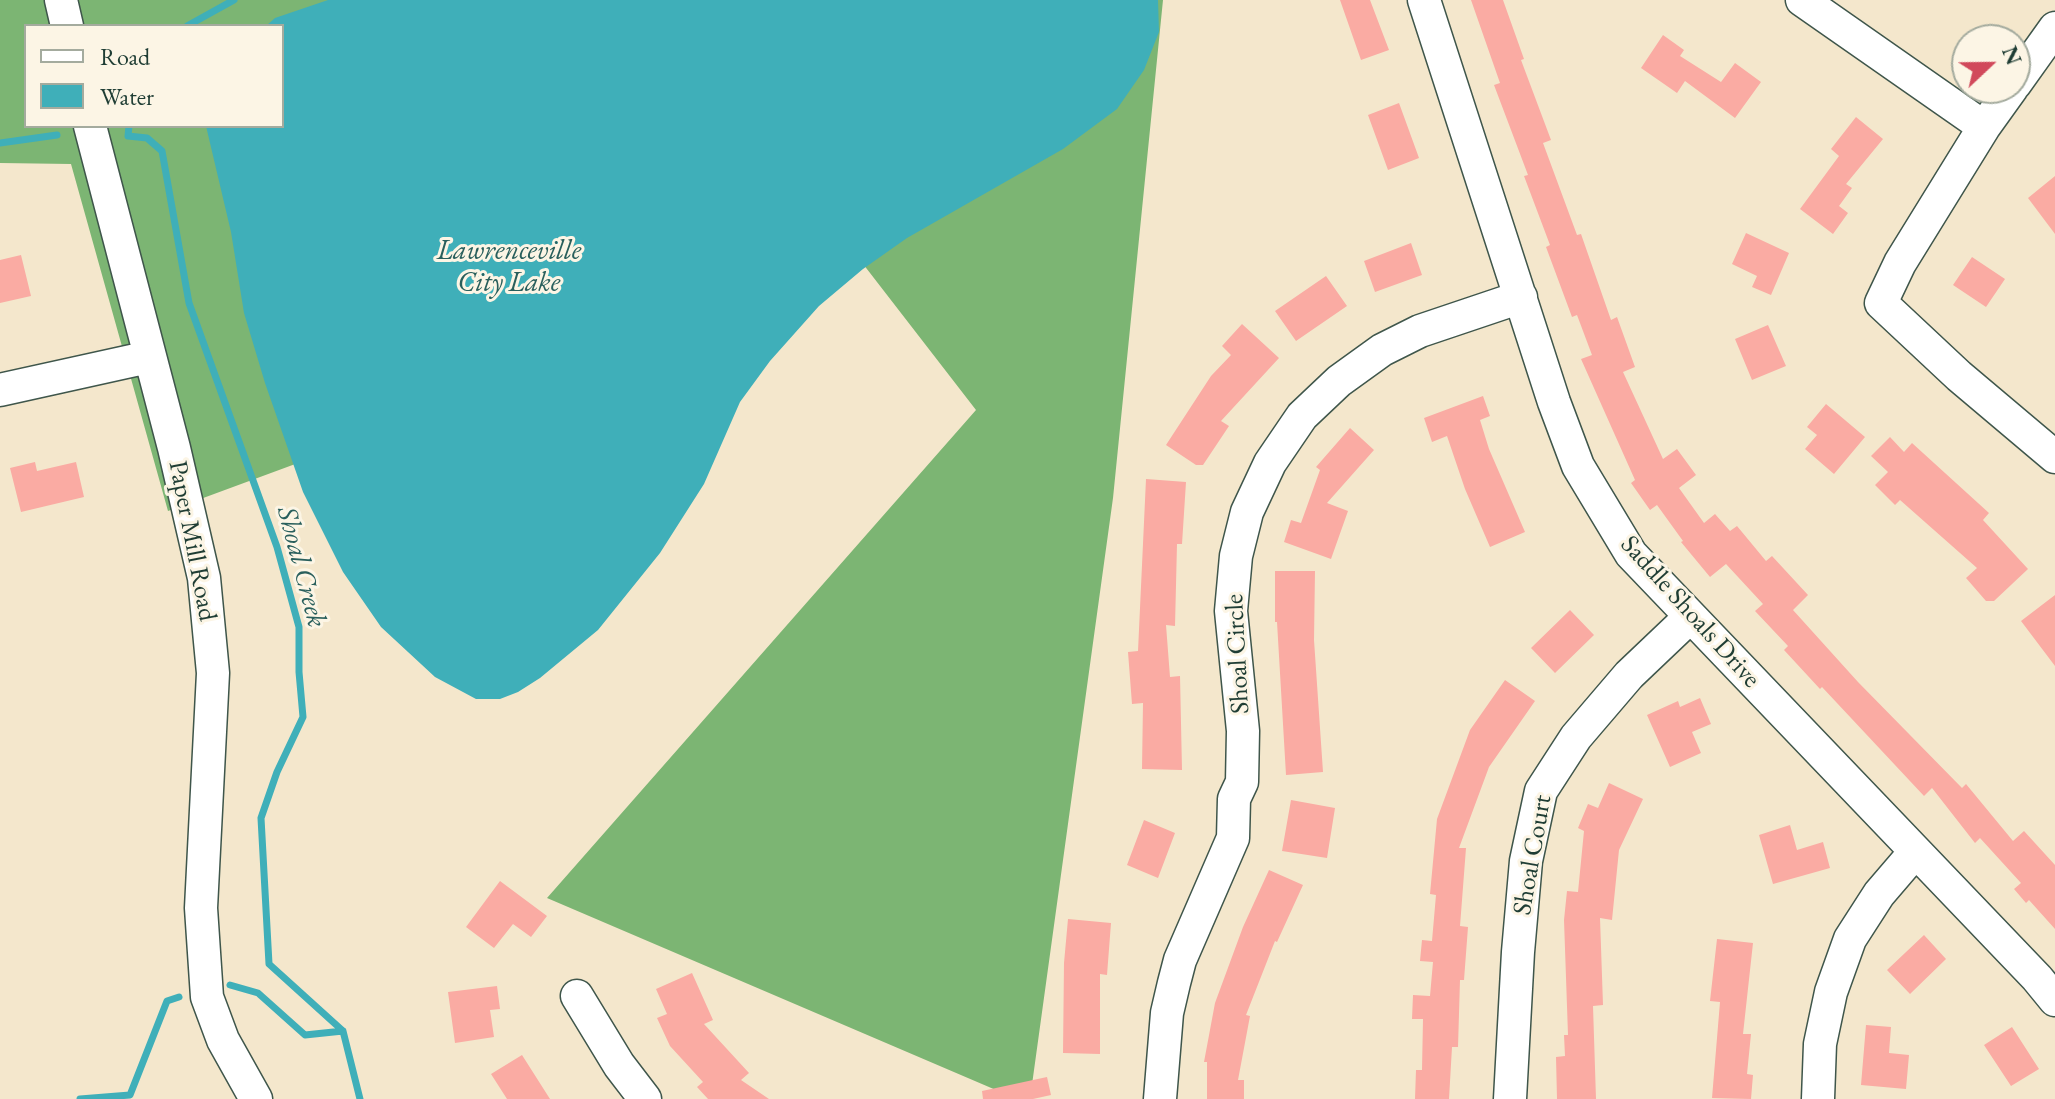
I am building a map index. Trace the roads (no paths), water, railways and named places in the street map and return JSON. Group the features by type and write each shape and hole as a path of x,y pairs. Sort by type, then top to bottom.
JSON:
{"street":[{"path":"61,0 67,24"},
{"name":"Saddle Shoals Drive","path":"1424,0 1554,402 1578,466 1631,554 2055,1000"},
{"path":"1802,0 1984,127"},
{"path":"2031,62 2055,28"},
{"path":"2001,104 1900,263 1881,303 1959,376 2055,457"},
{"name":"Paper Mill Road","path":"91,128 174,448 204,578 213,673 201,908 207,997 223,1040 256,1099"},
{"name":"Shoal Circle","path":"1160,1099 1167,1013 1174,983 1180,960 1233,838 1234,799 1242,782 1243,731 1231,611 1236,556 1247,512 1270,463 1302,416 1339,381 1382,350 1420,331 1521,297"},
{"path":"0,390 149,357"},
{"name":"Shoal Court","path":"1510,1099 1526,861 1541,791 1576,737 1629,675 1690,617"},
{"path":"1818,1099 1820,1044 1831,992 1850,939 1879,894 1915,852"},
{"path":"577,996 619,1065 645,1099"}],"water":[{"name":"Lawrenceville City Lake","path":"328,0 1158,0 1159,32 1144,70 1117,109 1063,149 907,238 819,306 770,361 740,402 704,484 660,553 598,630 540,678 518,692 500,699 476,699 435,677 381,627 343,572 303,492 244,313 231,232 206,128 284,128 284,24 268,24 275,18"}],"waterway":[{"path":"191,24 234,0"},
{"name":"Shoal Creek","path":"129,128 128,136 147,138 162,151 189,303 277,547 299,627 303,717 277,772 261,818 269,964 343,1031 360,1099"},
{"name":"Shoal Creek","path":"0,143 57,135"},
{"path":"230,985 258,993 305,1035 343,1031"},
{"path":"80,1099 130,1095 167,1001 179,997"}]}
